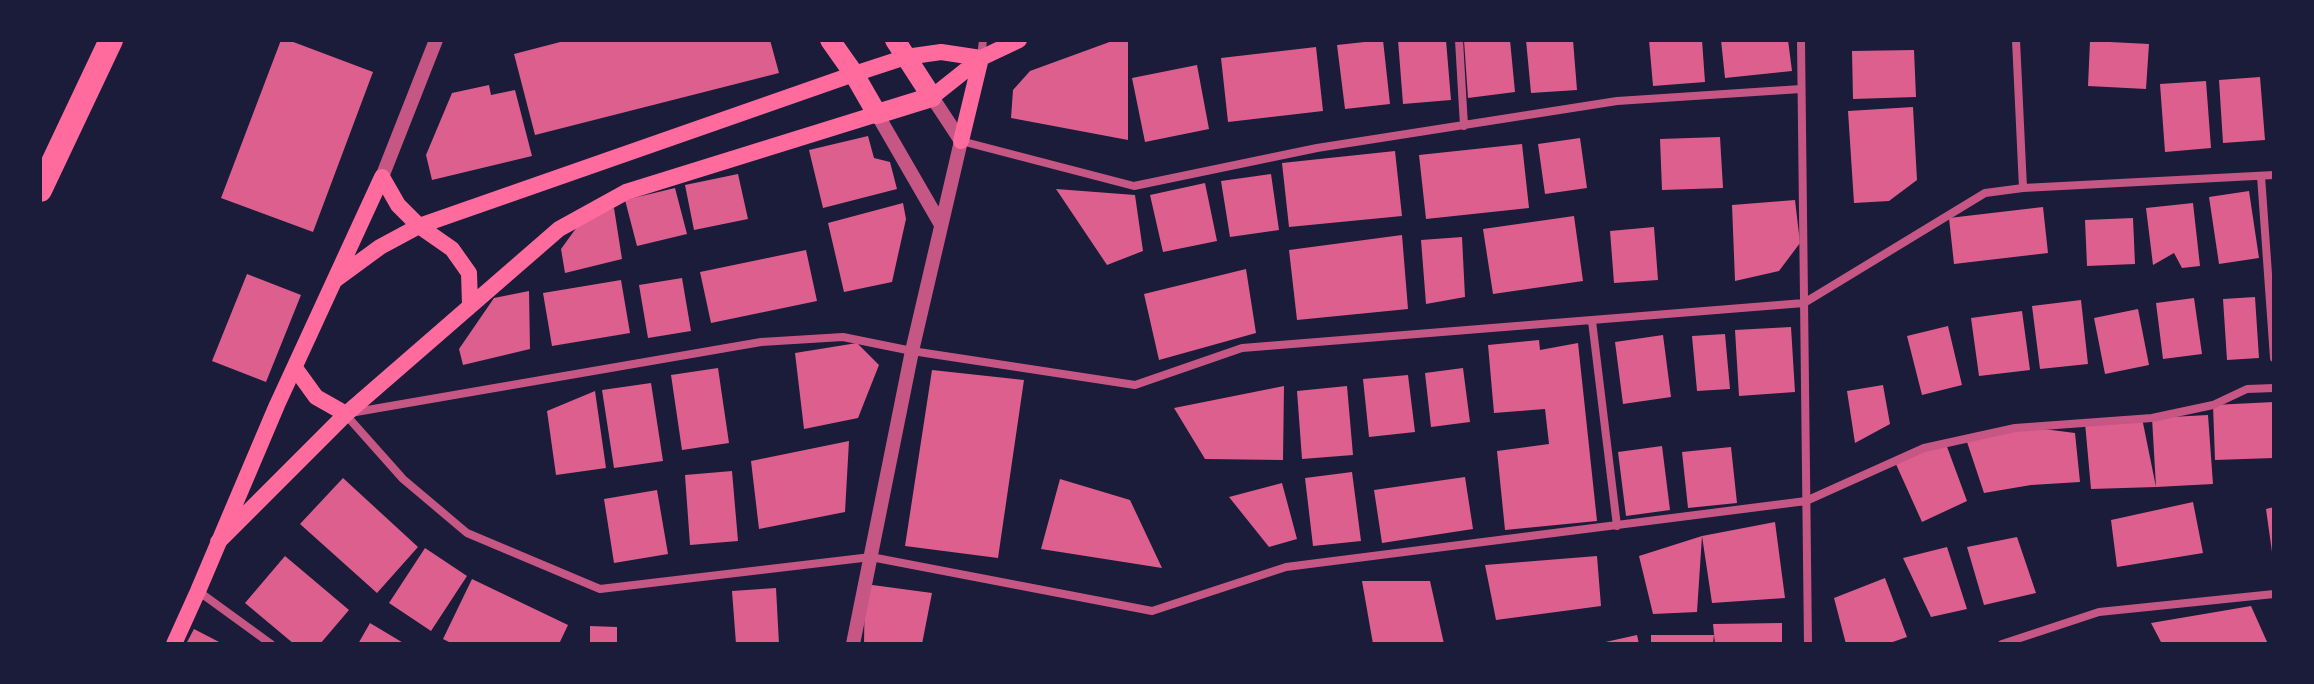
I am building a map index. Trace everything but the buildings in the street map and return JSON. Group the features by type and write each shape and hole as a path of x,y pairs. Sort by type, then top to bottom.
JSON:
{"highway":[{"path":"40,190 111,40"}],"main road":[{"path":"830,40 877,114"},
{"path":"218,542 346,414 559,229 626,192 932,97 981,58 1019,40"},
{"path":"335,280 380,247 419,226 854,74 900,48 981,58"},
{"path":"900,48 932,97"},
{"path":"961,141 981,58"},
{"path":"382,177 398,205 419,226 452,249 469,273 470,305"},
{"path":"174,644 277,405 382,177"},
{"path":"295,368 316,397 346,414"}],"street":[{"path":"382,177 436,40"},
{"path":"981,58 983,40"},
{"path":"1459,40 1464,126"},
{"path":"1801,40 1808,644"},
{"path":"2016,40 2023,188"},
{"path":"932,97 961,141 1134,186 1317,148 1617,101 1801,89"},
{"path":"877,114 940,223"},
{"path":"853,644 912,351 961,141"},
{"path":"346,414 761,342 843,337 912,351 1135,385 1242,348 1804,303 1985,193 2023,188 2274,175"},
{"path":"2261,176 2274,358"},
{"path":"1592,321 1617,526"},
{"path":"346,414 403,479 467,533 600,589 871,557 1152,611 1286,567 1806,501 1924,448 2015,428 2152,418 2213,405 2247,389 2274,388"},
{"path":"198,591 271,644"},
{"path":"2002,644 2099,612 2274,594"}]}
